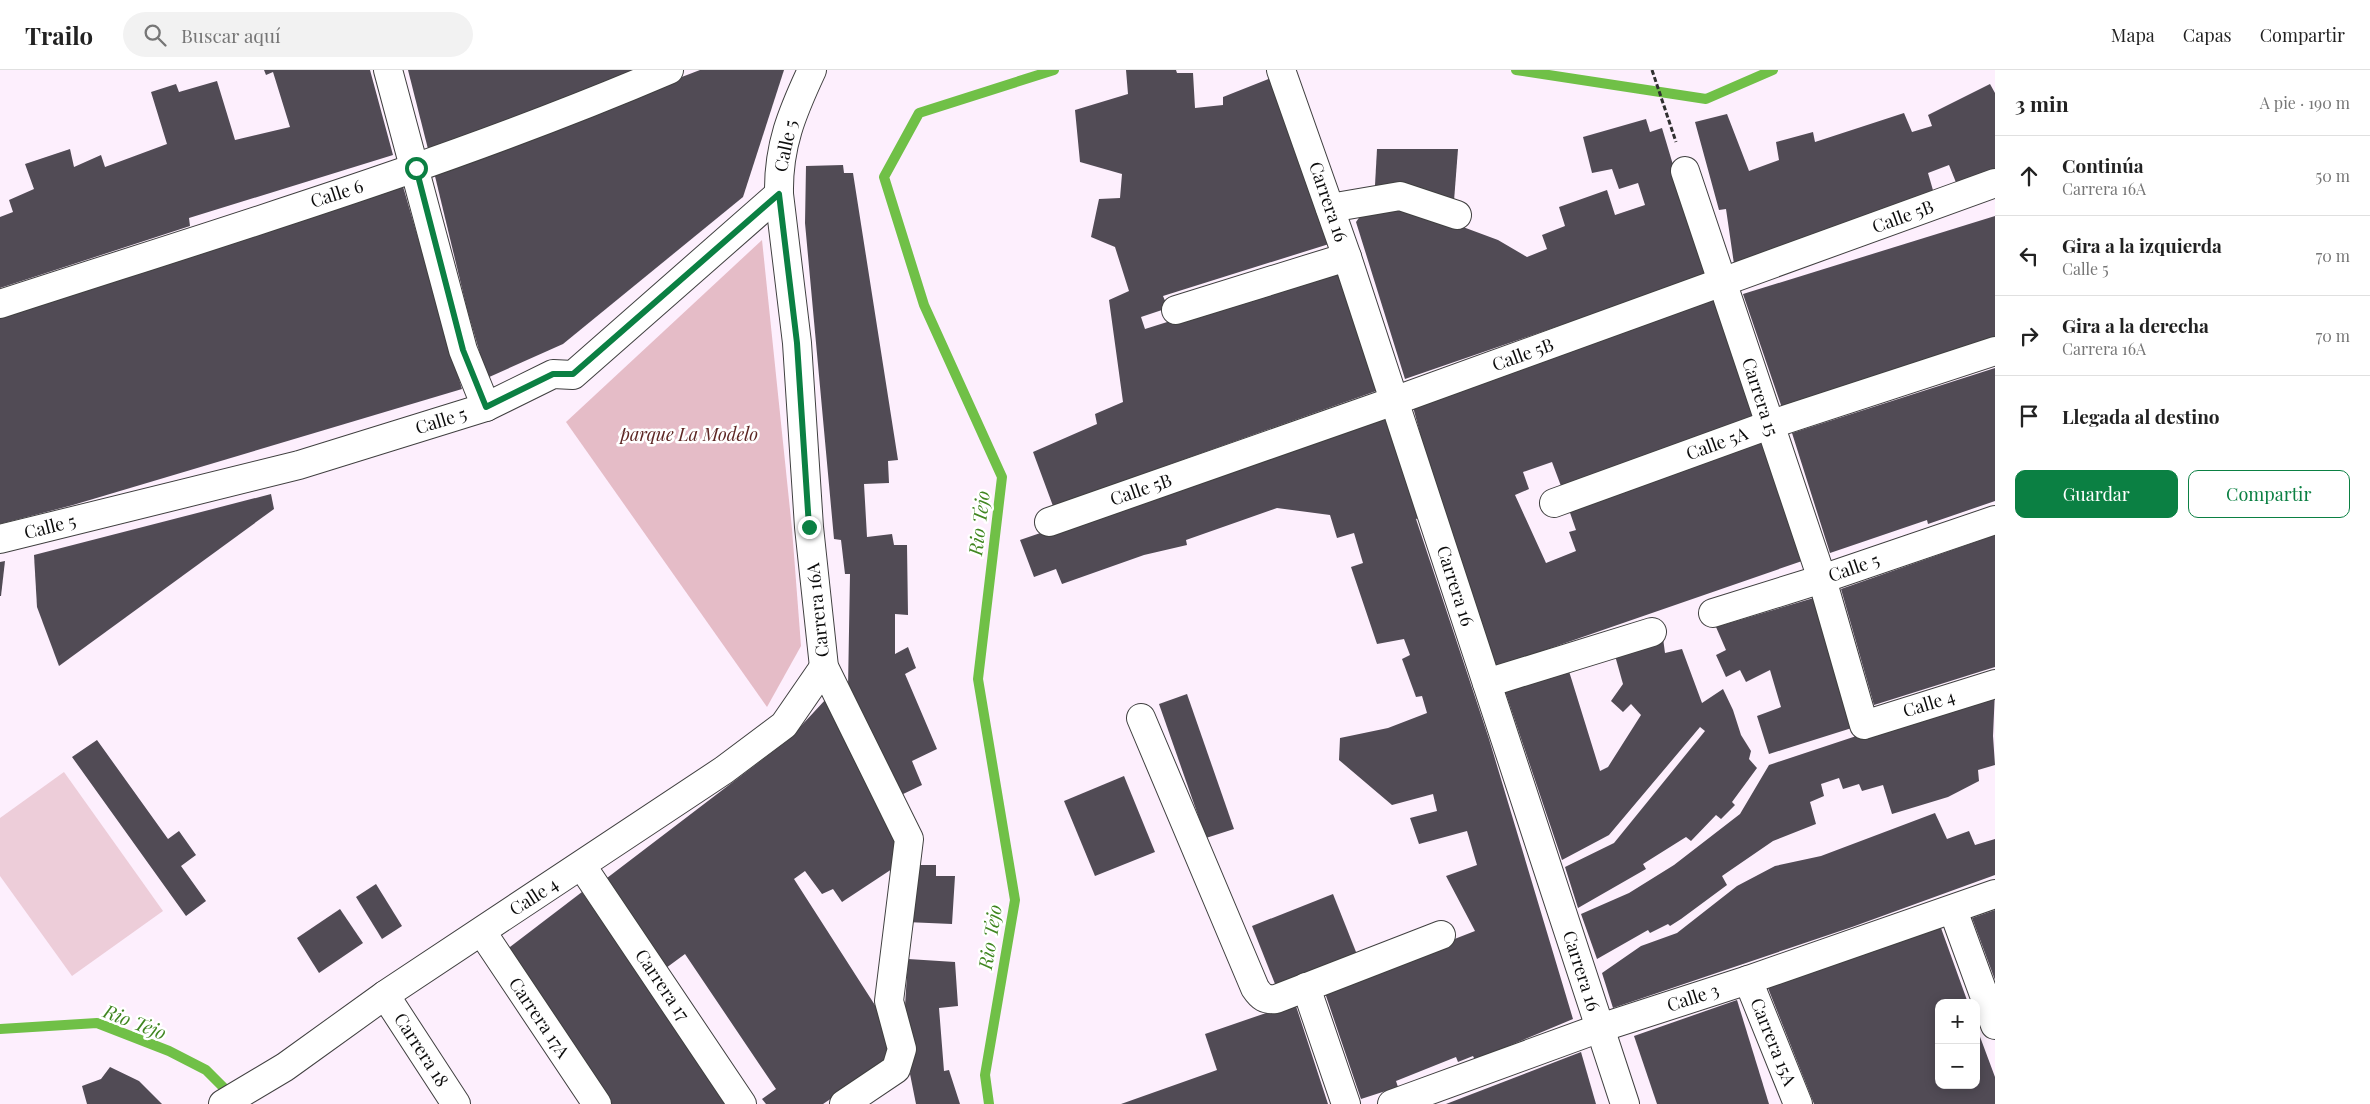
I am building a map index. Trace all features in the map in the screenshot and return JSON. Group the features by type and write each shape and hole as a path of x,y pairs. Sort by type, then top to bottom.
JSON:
{"street":[{"path":"388,70 416,168 463,350 486,407"},
{"name":"Calle 6","path":"0,304 416,168 602,99 669,70"},
{"name":"Calle 5","path":"0,539 299,465 486,407 553,374 573,374 779,194 778,170 790,119 812,70"},
{"name":"Carrera 16","path":"1285,81 1347,257 1625,1104"},
{"name":"Carrera 15","path":"1686,171 1769,425 1822,579 1864,725"},
{"name":"Calle 5B","path":"1049,522 1394,401 1995,183"},
{"name":"Carrera 16A","path":"779,194 797,343 809,527 824,667"},
{"path":"1330,208 1400,196 1458,215"},
{"path":"1176,310 1347,257"},
{"name":"Calle 5A","path":"1554,502 1769,425 1995,351"},
{"name":"Calle 5","path":"1713,613 1822,579 1995,520"},
{"path":"1487,683 1652,632"},
{"path":"824,667 909,839 889,1001 902,1049 896,1069 844,1104"},
{"name":"Calle 4","path":"223,1104 285,1067 385,995 724,770 784,726 824,667"},
{"name":"Calle 4","path":"1864,725 1995,684"},
{"path":"1141,718 1255,988 1261,997 1268,1000 1276,999 1441,935"},
{"name":"Carrera 17","path":"582,866 742,1104"},
{"name":"Calle 3","path":"1392,1104 1600,1028 1748,980 1995,894"},
{"path":"1953,910 1995,1025"},
{"name":"Carrera 17A","path":"482,932 597,1104"},
{"name":"Carrera 15A","path":"1748,980 1798,1104"},
{"path":"1306,987 1346,1104"},
{"name":"Carrera 18","path":"385,995 456,1104"}],"path":[{"path":"1652,70 1686,171"}],"green space":[{"name":"parque La Modelo","path":"762,240 792,529 801,646 767,707 566,422"}],"shaded area":[{"path":"64,772 163,911 72,976 0,876 0,818"}],"building":[{"path":"264,70 370,70 393,155 189,218 190,226 0,288 0,217 13,212 9,200 34,189 25,164 70,149 74,167 101,155 105,167 167,144 151,92 176,84 179,92 217,81 235,140 290,127 273,72 266,75"},
{"path":"408,70 634,70 581,93 428,149"},
{"path":"700,70 784,70 743,197 563,344 487,378 467,309 434,172"},
{"path":"1126,70 1176,70 1177,73 1193,73 1195,108 1223,105 1223,97 1271,78 1329,244 1163,296 1168,308 1141,317 1145,329 1339,268 1379,390 1053,506 1033,452 1097,424 1095,414 1123,402 1109,300 1129,291 1115,247 1091,237 1099,199 1120,198 1122,174 1080,162 1075,110 1128,94"},
{"path":"1990,84 1995,93 1995,174 1961,195 1949,165 1928,173 1937,204 1734,264 1726,209 1719,210 1695,122 1727,114 1749,171 1779,160 1776,142 1813,132 1815,142 1904,113 1912,132 1932,126 1928,115"},
{"path":"1646,119 1650,132 1662,128 1706,275 1405,379 1356,222 1361,215 1401,204 1498,240 1527,257 1547,249 1542,235 1565,226 1559,207 1607,190 1615,215 1645,205 1638,183 1619,189 1612,169 1592,173 1583,137"},
{"path":"1377,149 1458,149 1454,201 1375,185"},
{"path":"843,165 844,173 853,173 898,460 888,461 889,483 864,484 867,537 892,534 894,545 907,545 908,615 895,614 895,654 908,647 916,668 905,674 937,749 912,761 922,785 901,795 848,688 850,574 845,574 841,540 834,539 805,223 806,166"},
{"path":"402,183 462,389 73,505 0,524 0,313"},
{"path":"1995,216 1995,339 1782,408 1743,294"},
{"path":"1716,294 1758,415 1561,486 1552,462 1523,472 1529,489 1515,495 1546,563 1576,551 1569,532 1576,530 1568,507 1764,440 1805,560 1496,667 1429,467 1413,407"},
{"path":"1995,368 1995,501 1928,524 1927,520 1830,553 1792,433"},
{"path":"1386,414 1421,517 1416,519 1489,739 1573,1019 1475,1060 1473,1056 1458,1062 1456,1057 1396,1081 1398,1087 1361,1099 1324,990 1475,931 1446,876 1477,865 1467,831 1419,844 1410,818 1437,811 1433,794 1392,805 1339,760 1340,738 1388,728 1427,713 1422,696 1416,697 1402,659 1410,655 1404,639 1377,644 1351,567 1363,563 1354,533 1337,538 1330,515 1277,508 1186,540 1187,545 1144,555 1062,584 1056,569 1034,577 1020,540"},
{"path":"271,494 274,509 59,666 37,607 34,555"},
{"path":"1995,535 1995,667 1874,705 1841,589"},
{"path":"5,561 1,596 0,596 0,562"},
{"path":"1817,597 1855,727 1769,754 1757,716 1781,707 1770,670 1746,682 1740,670 1726,677 1716,655 1726,650 1716,627"},
{"path":"1663,638 1665,653 1682,649 1702,703 1723,689 1733,710 1741,735 1751,751 1749,759 1757,768 1732,802 1735,805 1721,819 1716,815 1691,841 1686,837 1643,864 1646,869 1578,908 1565,867 1614,843 1705,731 1700,727 1609,835 1562,860 1505,691 1568,668 1600,771 1608,767 1641,715 1631,704 1623,712 1611,701 1623,684 1614,652"},
{"path":"1995,690 1993,736 1995,765 1978,770 1979,781 1948,797 1892,814 1883,785 1862,791 1859,784 1843,789 1839,778 1821,784 1824,796 1810,802 1816,824 1773,841 1722,876 1727,885 1670,926 1668,924 1650,933 1648,930 1597,959 1581,914 1629,893 1674,865 1740,814 1769,765"},
{"path":"1187,694 1234,829 1206,838 1159,704"},
{"path":"826,699 899,838 892,869 842,902 833,889 822,894 805,871 794,879 889,1027 883,1032 893,1057 823,1104 766,1104 762,1099 776,1089 685,954 666,968 607,878 788,740"},
{"path":"97,740 168,839 179,831 196,855 181,866 206,901 186,916 72,757"},
{"path":"1124,776 1155,852 1095,876 1064,801"},
{"path":"1935,813 1947,839 1969,831 1975,845 1995,839 1995,875 1852,927 1613,1008 1602,973 1641,946 1677,933 1737,886 1775,866 1821,856"},
{"path":"913,865 936,865 936,876 955,876 952,924 906,922"},
{"path":"376,884 402,926 382,939 356,897"},
{"path":"582,892 728,1104 610,1104 506,950"},
{"path":"1333,894 1358,957 1277,989 1252,926"},
{"path":"340,909 363,943 319,973 297,938"},
{"path":"1995,910 1995,980 1972,918"},
{"path":"1941,928 1967,999 1935,999 1935,1089 1980,1089 1980,1037 1995,1077 1995,1104 1814,1104 1768,988"},
{"path":"908,959 955,962 958,1006 939,1008 944,1071 949,1070 960,1104 916,1104 910,1074 914,1042 905,1006"},
{"path":"1737,1000 1769,1104 1657,1104 1634,1036"},
{"path":"1295,1003 1328,1104 1121,1104 1217,1070 1205,1034"},
{"path":"1581,1052 1596,1104 1446,1104"},
{"path":"110,1067 139,1081 162,1104 87,1104 82,1086 101,1079"}],"waterway":[{"name":"Rio Tejo","path":"989,1104 985,1075 1015,900 978,679 1002,477 924,305 884,177 919,113 1054,70"},
{"name":"Rio Tejo","path":"1516,70 1706,99 1773,70"},
{"name":"Rio Tejo","path":"0,1029 97,1023 169,1051 206,1070 232,1096"}],"route":[{"path":"416,168 463,350 486,407 553,374 573,374 779,194 797,343 809,527"}]}
